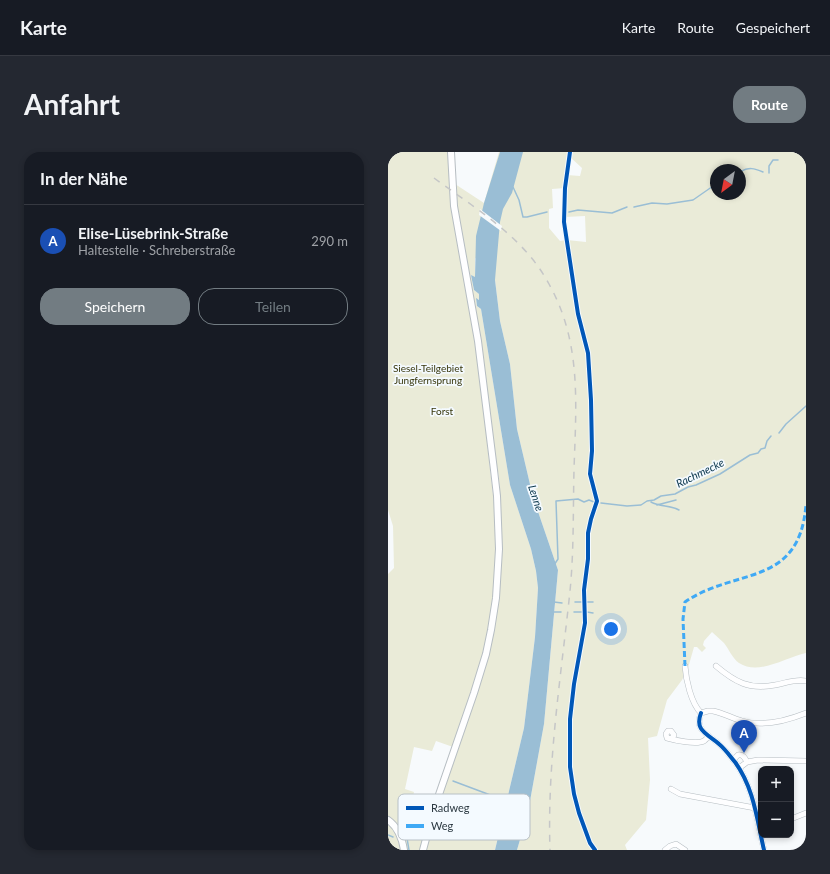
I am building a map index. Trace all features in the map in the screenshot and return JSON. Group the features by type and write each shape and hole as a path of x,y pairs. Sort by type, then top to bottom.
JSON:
{"main road":[{"path":"439,794 486,654 496,598 499,549 497,496 478,341 453,199 451,152"},
{"path":"388,820 398,831"},
{"path":"401,840 404,850"},
{"path":"423,850 426,840"}],"street":[{"path":"685,666 691,694 701,713 699,724 702,730 709,737 735,759 749,788 758,820"},
{"path":"716,666 732,679 740,683 755,686 774,685 801,680 806,681"},
{"path":"701,713 713,711 743,721 758,723 789,720 806,713"},
{"path":"672,738 676,741 698,742 704,741 709,737"},
{"path":"735,759 738,755 742,755 747,762"},
{"path":"740,768 747,762 758,760 806,761"},
{"path":"671,789 680,794 755,808"},
{"path":"794,818 806,813"},
{"path":"762,838 764,850"},
{"path":"665,850 676,844 685,850"}],"green space":[{"path":"388,152 451,152 455,184 484,203 499,152 806,152 806,653 764,667 755,667 739,663 734,659 724,643 712,632 704,641 703,645 706,648 702,652 697,647 694,647 688,668 682,680 667,700 657,736 648,738 650,780 646,820 625,845 627,850 517,850 520,840 530,840 530,801 544,724 558,570 533,497 517,429 510,364 500,321 495,280 495,266 475,258 475,278 471,275 474,290 479,294 480,300 476,299 477,306 481,309 510,485 531,549 538,588 535,637 524,728 508,794 441,794 488,655 501,517 499,478 493,441 487,443 496,520 496,548 493,597 484,653 453,747 436,741 432,751 414,747 405,789 414,792 414,794 398,794 398,826 388,816 388,574 394,568 393,526 388,510","holes":["569,156 582,168 580,176 567,175","565,188 565,217 585,216 586,242 567,240 560,241 549,228 549,209 553,208 552,189"]},
{"path":"388,824 395,832 401,850 388,850"},
{"path":"403,840 423,840 420,850 406,850"},
{"path":"428,840 497,840 495,850 426,850"}],"water":[{"path":"500,152 523,152 512,193 503,209 500,222 495,280 500,321 510,364 517,429 533,497 558,570 544,724 530,801 530,794 508,794 524,728 535,637 538,588 531,549 510,485 481,309 477,306 476,298 479,300 479,294 474,290 471,275 475,277 476,236 484,203"},
{"path":"497,840 520,840 517,850 495,850"}],"pier":[{"path":"480,209 502,226 501,231 479,215"}],"waterway":[{"path":"769,173 769,166 773,160 778,160"},
{"path":"746,169 763,172"},
{"path":"513,187 519,200 523,217 547,212"},
{"path":"634,207 652,203 667,204 693,200 710,188"},
{"path":"569,212 578,210 612,213 627,207"},
{"name":"Rachmecke","path":"779,433 786,424 806,406"},
{"name":"Rachmecke","path":"601,503 627,506 641,505 661,496 675,494 720,474 750,455 758,453 761,449 765,448 767,441 771,436"},
{"name":"Rachmecke","path":"554,565 558,559 556,501 578,499 584,502 589,500 594,502"},
{"path":"657,505 676,500"},
{"path":"651,502 679,510"},
{"path":"554,602 562,603"},
{"path":"575,602 582,602"},
{"path":"586,602 593,602"},
{"path":"553,612 561,612"},
{"path":"574,612 582,612"},
{"path":"587,612 593,613"},
{"path":"453,781 488,794"},
{"path":"388,835 393,837"},
{"path":"407,840 409,850"}],"railway":[{"path":"434,178 498,225 513,238 539,267 560,306 572,352 576,398 572,561 553,752 550,850"}],"marked path":[{"path":"685,666 683,619 685,602 705,591 762,572 778,563 791,550 801,532 806,505"}],"cycle path":[{"path":"570,152 565,188 564,222 578,314 588,353 592,451 590,474 597,501 588,533 588,559 584,590 585,623 574,684 570,719 570,767 574,794 579,813 590,843 595,850"},
{"path":"701,713 699,724 703,732 719,744 735,762 747,782 754,804 764,850"}],"place":[{"name":"Elise-Lüsebrink-Straße","path":"744,753"}],"park label":[{"name":"Siesel-Teilgebiet Jungfernsprung","path":"428,374"},
{"name":"Forst","path":"442,411"}],"water label":[{"name":"Lenne","path":"536,498"}]}
